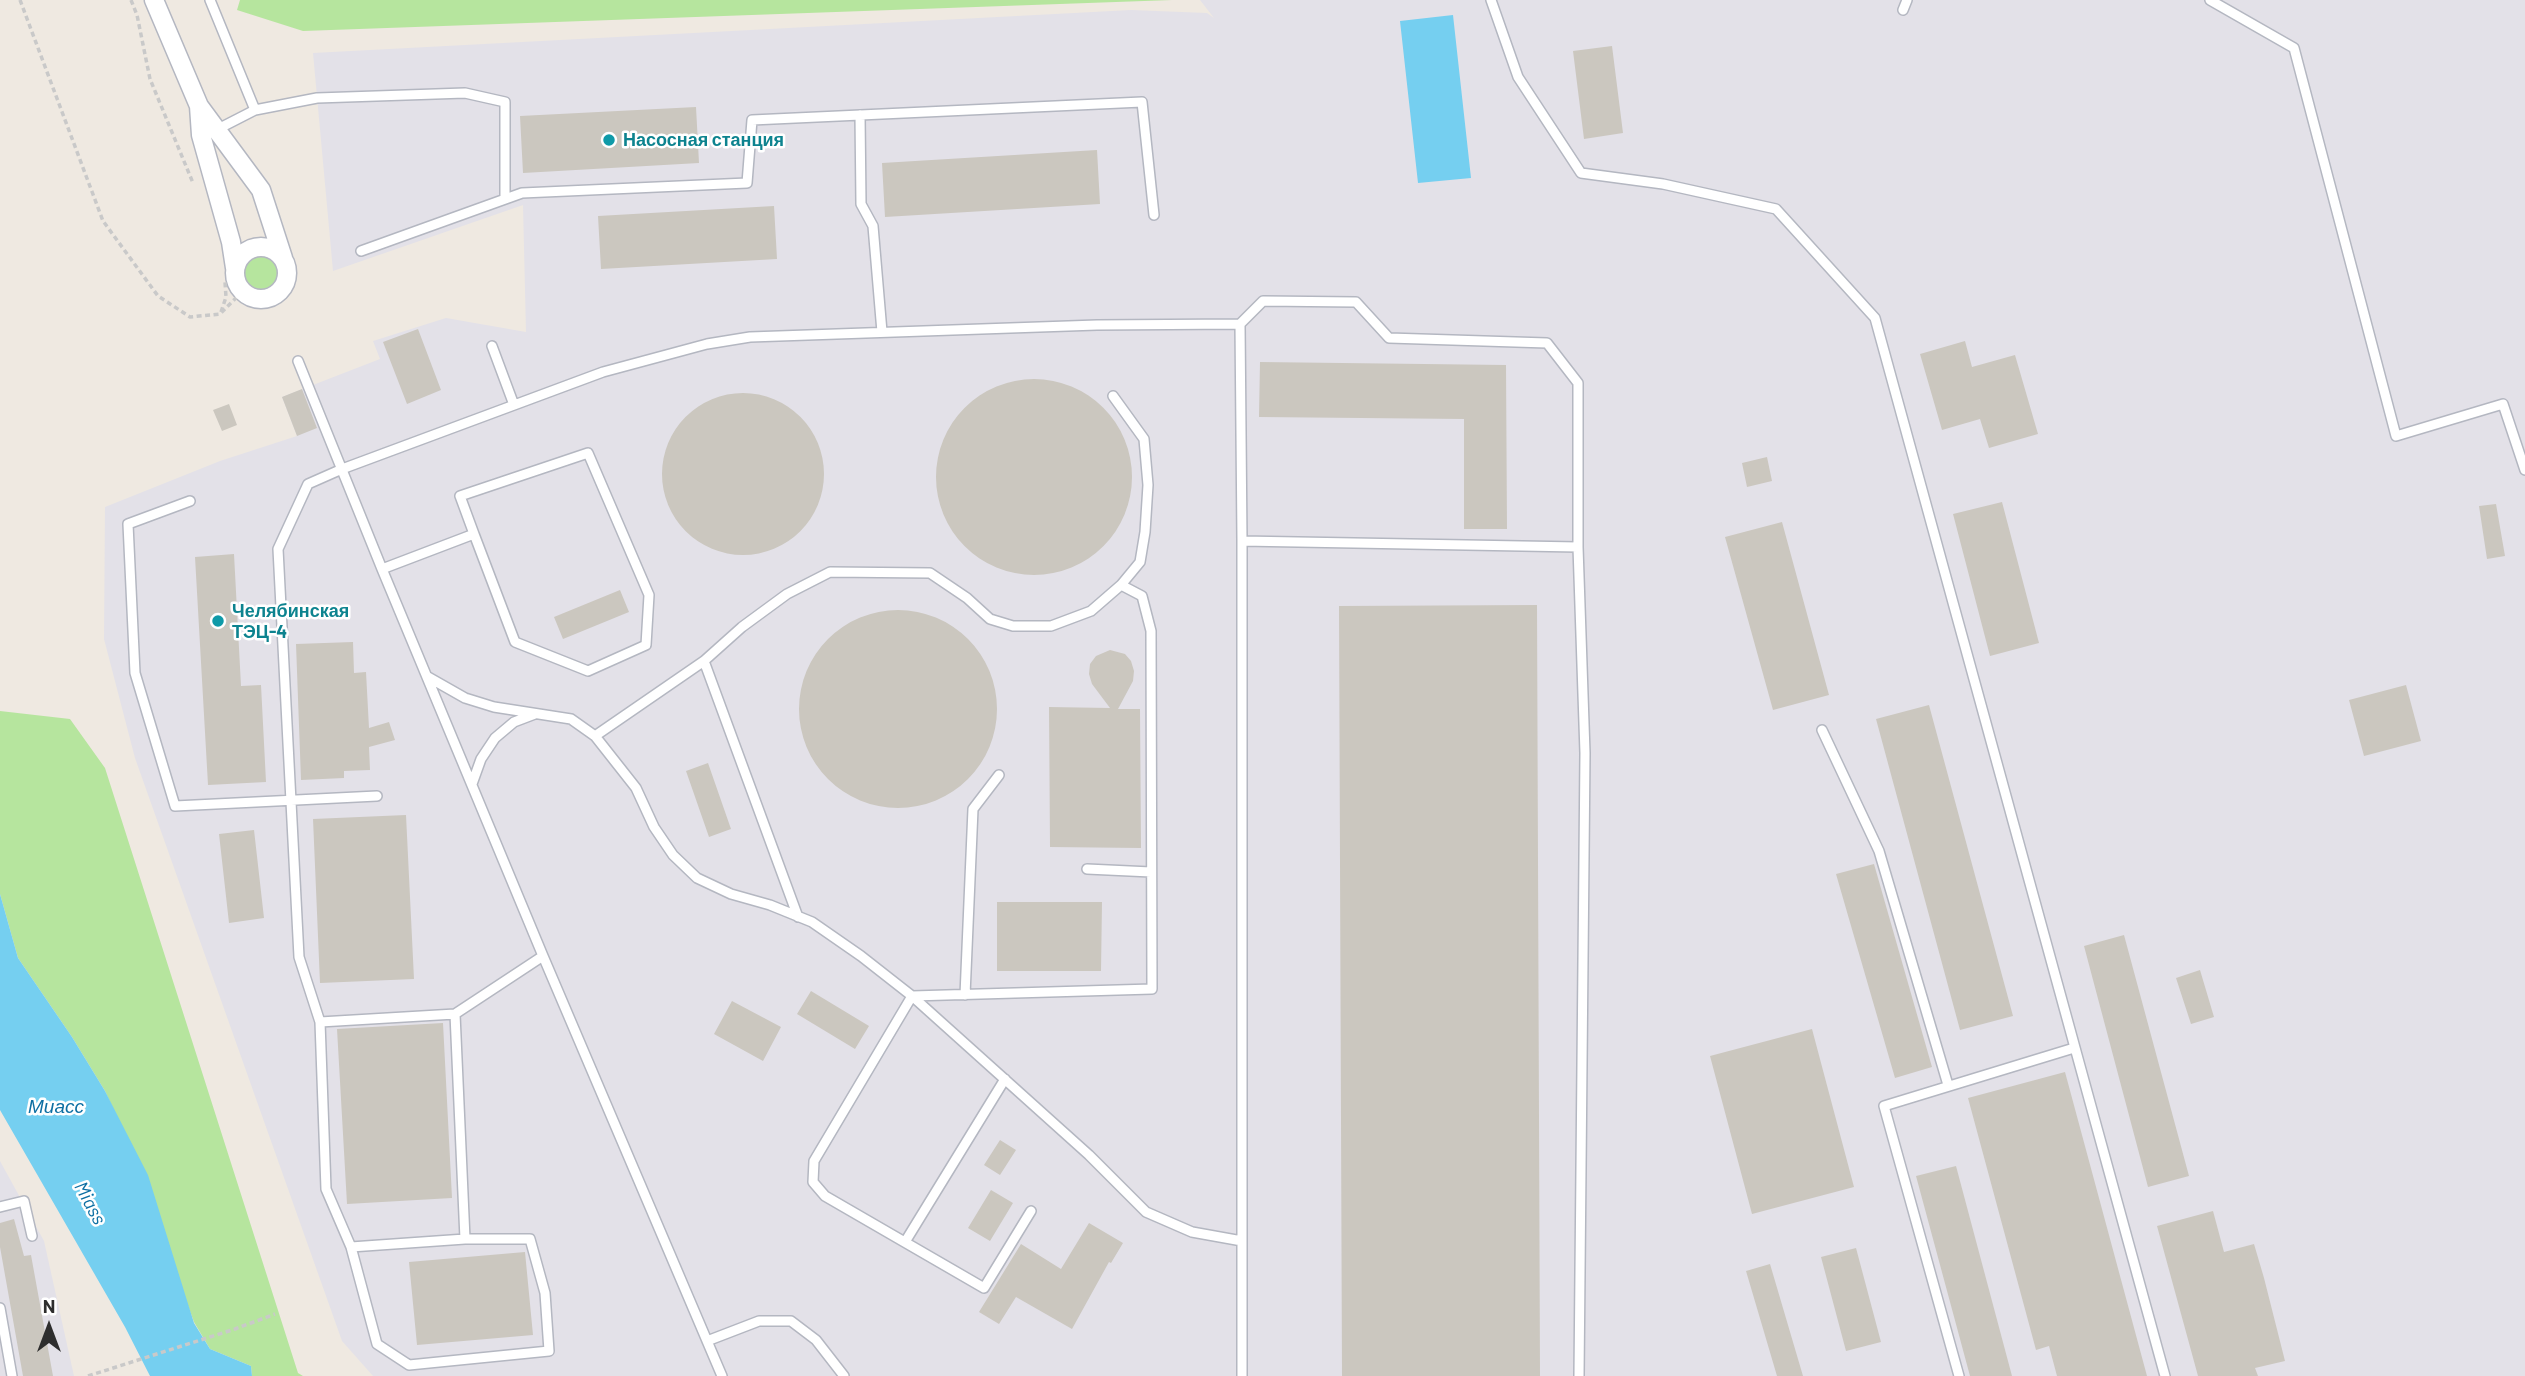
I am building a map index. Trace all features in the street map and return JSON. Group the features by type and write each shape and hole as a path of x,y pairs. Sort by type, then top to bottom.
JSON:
{"street":[{"path":"154,0 199,106 261,190 288,275 286,283 276,296 269,299 255,299 242,292 230,270 232,242 201,135 199,106"},
{"path":"230,270 242,255 256,247 271,248 283,258"}],"lane":[{"path":"210,0 255,110"},
{"path":"1491,0 1517,77 1581,173 1663,184 1776,209 1875,318 2165,1376"},
{"path":"1903,10 1907,0"},
{"path":"2210,0 2294,48 2396,436 2502,404 2525,470"},
{"path":"216,130 255,110 317,98 465,93 505,102 505,199"},
{"path":"361,251 522,193 747,183 752,120 1142,102 1154,215"},
{"path":"860,115 861,204 873,226 882,332"},
{"path":"351,1247 465,1239 530,1238 545,1293 549,1351 409,1365 377,1344 351,1247 326,1189 320,1022 299,957 278,549 309,484 342,469 603,372 707,344 750,337 882,332 1097,324 1240,324 1263,301 1356,302 1389,338 1547,343 1578,383 1578,547 1585,753 1579,1376"},
{"path":"1240,324 1242,1376"},
{"path":"492,346 514,405"},
{"path":"298,361 543,956 722,1376"},
{"path":"595,736 704,661 742,627 787,594 830,572 930,573 967,598 990,618 1013,626 1051,626 1091,611 1121,584 1140,562 1145,532 1148,485 1144,439 1113,396"},
{"path":"589,453 649,595 646,645 587,671 515,642 474,534 460,496 589,453"},
{"path":"190,501 128,524 135,673 175,806 377,796"},
{"path":"382,569 474,534"},
{"path":"1242,541 1578,547"},
{"path":"912,996 1152,989 1151,631 1142,596 1121,584"},
{"path":"704,661 798,917"},
{"path":"428,677 465,698 494,707 571,719 595,736 636,788 654,827 673,855 697,878 731,894 770,905 812,922 861,956 912,996 1089,1154 1146,1212 1192,1232 1242,1241"},
{"path":"472,785 481,759 495,738 514,722 537,713"},
{"path":"1822,730 1879,851 1948,1085"},
{"path":"965,995 973,809 999,775"},
{"path":"1087,869 1151,872"},
{"path":"320,1022 455,1014 543,956"},
{"path":"912,996 814,1161 813,1182 825,1196 984,1287 1031,1211"},
{"path":"455,1014 465,1239"},
{"path":"1959,1376 1884,1105 2074,1048"},
{"path":"905,1242 1004,1079"},
{"path":"0,1207 24,1201 32,1236"},
{"path":"0,1308 12,1376"},
{"path":"706,1341 759,1321 791,1321 816,1340 844,1376"}],"path":[{"path":"20,0 103,221 158,296 190,317 220,314 242,292"},
{"path":"131,0 137,15 150,79 198,194"},
{"path":"220,314 230,270"},
{"path":"88,1376 275,1314"}],"shaded area":[{"path":"1200,0 2525,0 2525,1376 373,1376 342,1341 135,758 104,639 105,507 220,461 297,436 282,397 380,359 373,341 446,318 526,332 523,205 333,271 313,53 1131,10 1207,13 1214,18"},
{"path":"0,1161 44,1241 74,1376 0,1376"}],"green space":[{"path":"240,0 1172,0 303,31 237,10"},
{"path":"262,253 276,259 282,273 276,287 262,293 248,287 242,273 248,259"},
{"path":"0,711 70,719 105,768 298,1373 303,1376 252,1376 251,1366 210,1349 194,1322 123,1130 105,1091 18,958 0,894"}],"water":[{"path":"1453,15 1471,178 1418,183 1400,21"},
{"name":"Миасс","path":"0,894 18,958 105,1091 148,1175 194,1323 210,1349 251,1366 252,1376 150,1376 125,1327 0,1110"}],"building":[{"path":"1612,46 1623,133 1584,139 1573,51"},
{"name":"Насосная станция","path":"696,107 699,163 523,173 520,116"},
{"path":"1097,150 1100,204 885,217 882,163"},
{"path":"774,206 777,259 601,269 598,216"},
{"path":"418,329 441,390 407,404 383,342"},
{"path":"1965,341 1972,367 2015,355 2038,434 1989,448 1980,419 1942,430 1920,354"},
{"path":"1260,362 1506,365 1507,529 1464,529 1464,419 1259,417"},
{"path":"1034,379 1072,386 1104,407 1125,439 1132,477 1125,515 1104,547 1072,568 1034,575 996,568 964,547 943,515 936,477 943,439 964,407 996,386"},
{"path":"302,389 317,428 297,436 282,397"},
{"path":"743,393 774,399 801,416 818,443 824,474 818,505 801,532 774,549 743,555 712,549 685,532 668,505 662,474 668,443 685,416 712,399"},
{"path":"229,404 237,425 222,431 213,410"},
{"path":"1767,457 1772,481 1747,487 1742,463"},
{"path":"2002,502 2039,643 1990,656 1953,514"},
{"path":"2496,504 2505,556 2487,559 2479,506"},
{"path":"1782,522 1829,695 1773,710 1725,537"},
{"name":"Челябинская ТЭЦ-4","path":"234,554 241,686 261,685 266,782 208,785 195,557"},
{"path":"620,590 629,612 563,639 554,617"},
{"path":"1537,605 1540,1376 1342,1376 1339,606"},
{"path":"898,610 936,617 953,626 968,639 981,654 990,671 997,709 990,747 981,764 968,779 953,792 936,801 898,808 860,801 843,792 828,779 815,764 806,747 799,709 806,671 815,654 828,639 843,626 860,617"},
{"path":"353,642 354,673 366,672 369,728 389,722 395,740 369,747 370,770 344,771 344,778 301,780 296,644"},
{"path":"1110,650 1125,654 1134,671 1133,681 1118,709 1140,709 1141,848 1050,847 1049,707 1110,708 1092,684 1089,674 1090,664 1096,656"},
{"path":"2406,685 2421,741 2364,756 2349,700"},
{"path":"1929,705 2013,1016 1960,1030 1876,719"},
{"path":"708,763 731,829 709,837 686,771"},
{"path":"406,815 414,979 320,983 313,819"},
{"path":"254,830 264,918 229,923 219,834"},
{"path":"1874,864 1932,1067 1895,1078 1836,874"},
{"path":"997,902 1102,902 1101,971 997,971"},
{"path":"2124,935 2189,1176 2148,1187 2084,946"},
{"path":"2200,970 2214,1017 2191,1024 2176,978"},
{"path":"811,991 869,1026 855,1049 797,1014"},
{"path":"732,1001 781,1027 763,1061 714,1034"},
{"path":"443,1023 452,1198 347,1204 337,1029"},
{"path":"1812,1029 1854,1187 1752,1214 1710,1056"},
{"path":"2065,1072 2147,1376 2057,1376 2049,1346 2036,1350 1968,1098"},
{"path":"1000,1140 1016,1150 1000,1175 984,1165"},
{"path":"1956,1166 2012,1376 1970,1376 1916,1176"},
{"path":"991,1190 1013,1203 990,1241 968,1228"},
{"path":"2213,1211 2224,1252 2254,1244 2264,1278 2285,1361 2255,1368 2258,1376 2198,1376 2157,1226"},
{"path":"14,1219 24,1256 31,1255 53,1376 23,1376 0,1247 0,1223"},
{"path":"1089,1223 1123,1243 1111,1263 1109,1262 1072,1329 1016,1297 999,1324 979,1312 1021,1244 1061,1269"},
{"path":"1856,1248 1881,1342 1846,1351 1821,1257"},
{"path":"525,1252 533,1335 417,1345 409,1262"},
{"path":"1770,1264 1803,1376 1777,1376 1746,1271"}],"place":[{"name":"Насосная станция","path":"609,140"},
{"name":"Челябинская ТЭЦ-4","path":"218,621"}],"water label":[{"name":"Miass","path":"90,1203"}]}
